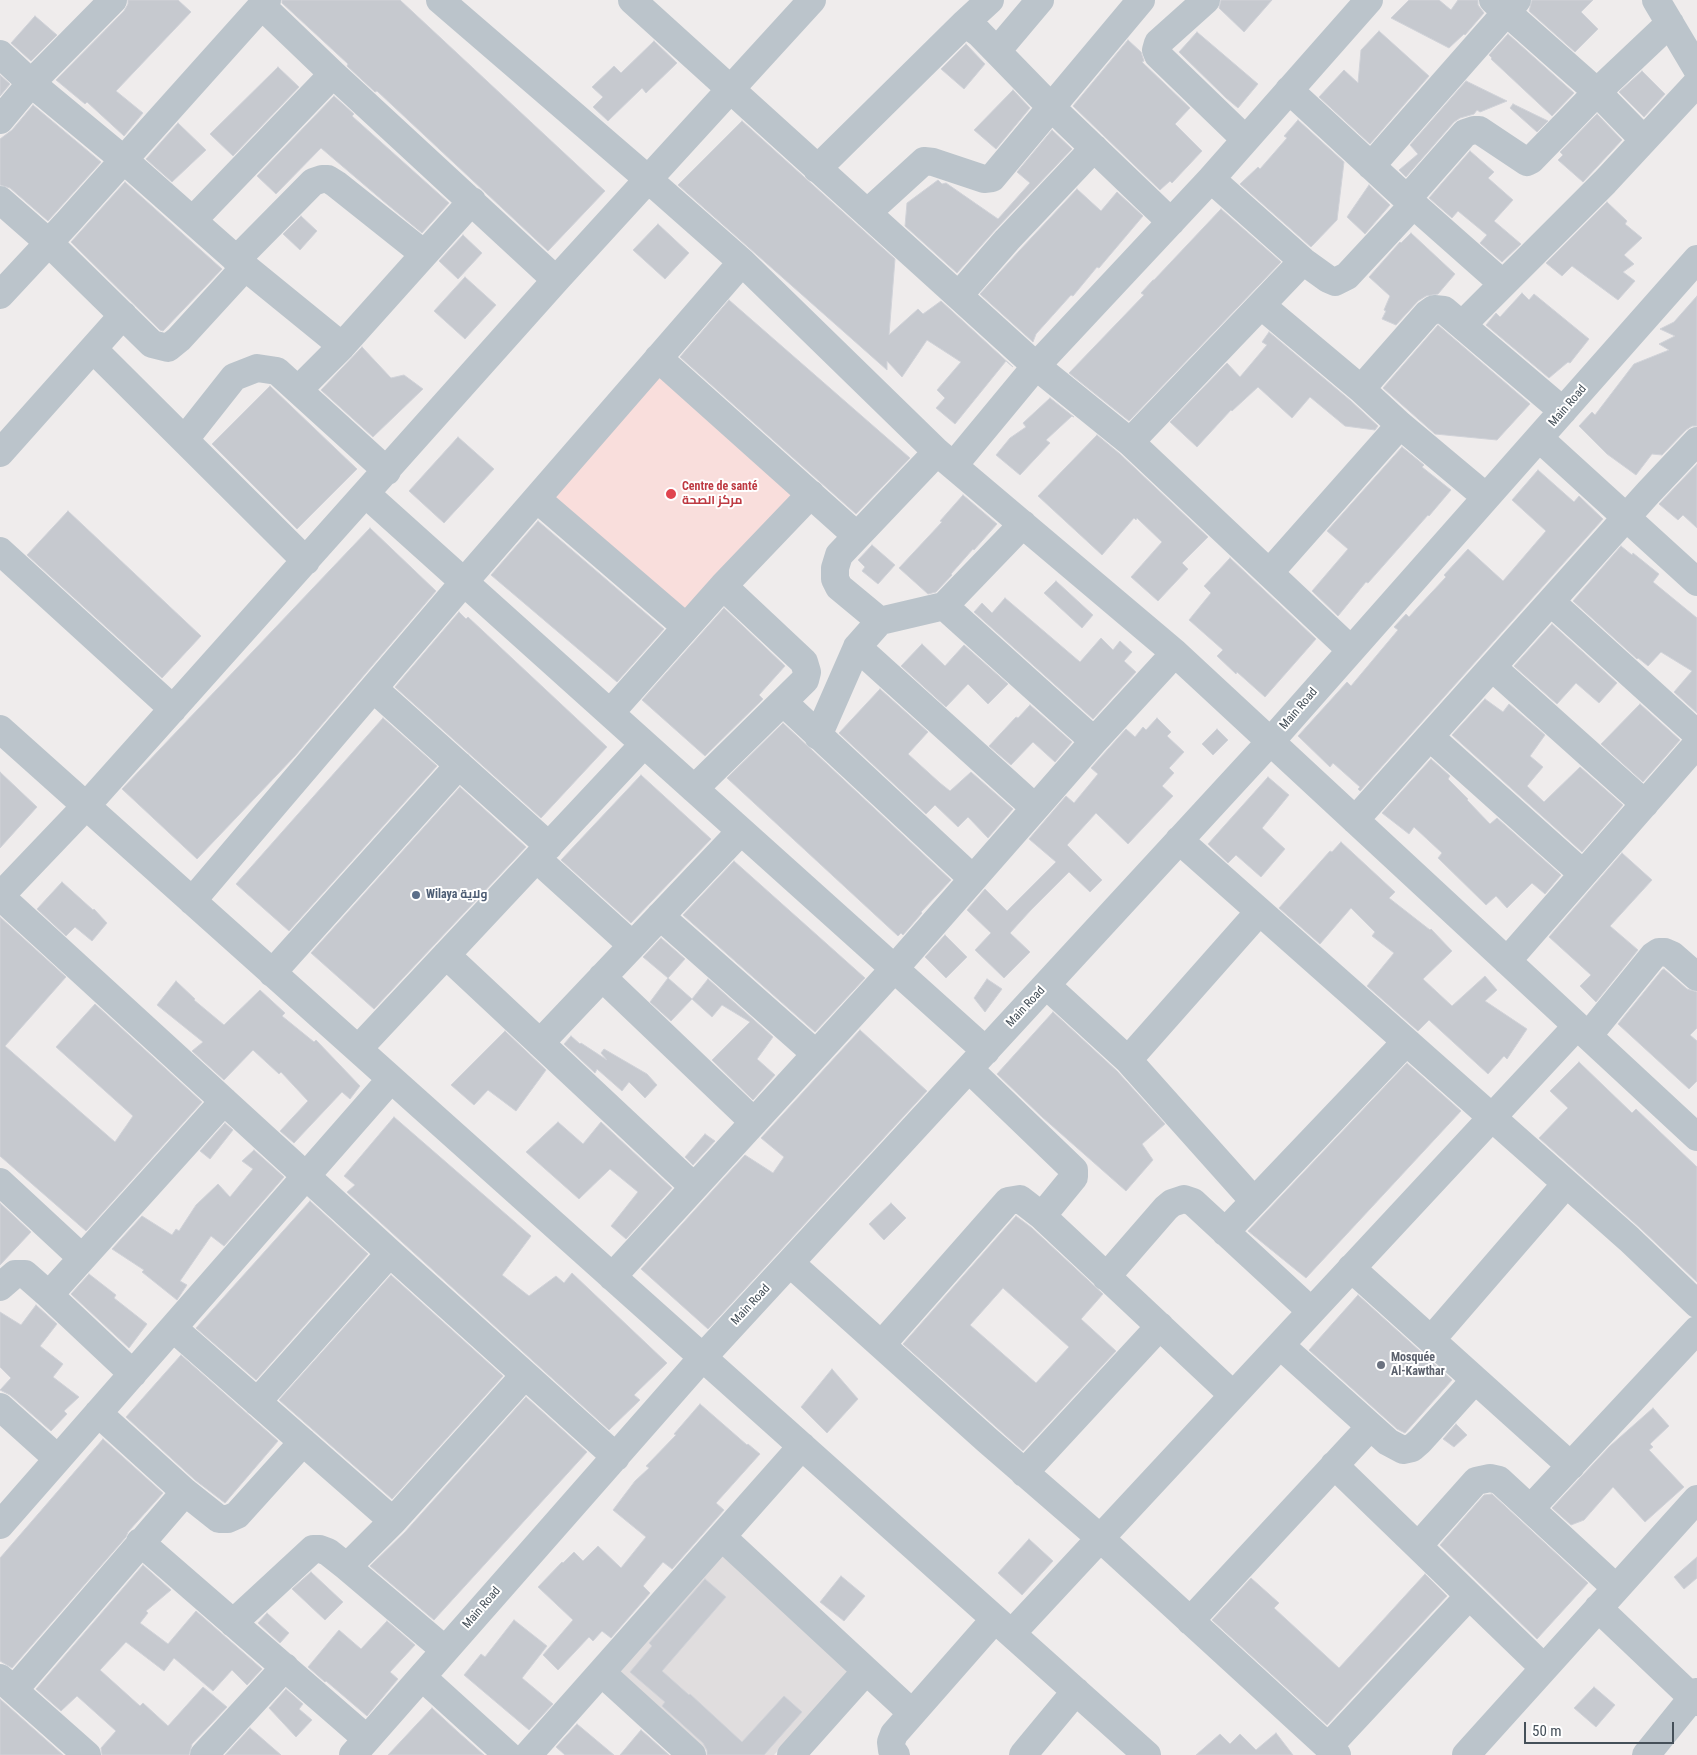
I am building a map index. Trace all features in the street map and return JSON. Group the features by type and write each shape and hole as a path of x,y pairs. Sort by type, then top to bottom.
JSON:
{"street":[{"path":"0,120 31,83 113,0"},
{"path":"440,0 742,262 946,458 1174,653 1697,1137"},
{"path":"632,0 730,91 1036,366 1130,442 1351,650"},
{"path":"616,1457 0,896 86,806 556,280 812,0"},
{"path":"817,169 990,0"},
{"path":"996,51 1040,0"},
{"path":"867,213 924,161 933,162 984,179 992,178 1141,0"},
{"path":"880,621 839,586 835,579 835,568 839,555 857,536 946,458 1036,366 1211,179 1369,0"},
{"path":"1656,0 1697,69"},
{"path":"1202,1 1158,43 1156,50 1158,55 1245,139"},
{"path":"0,295 265,3 333,74 556,280"},
{"path":"1371,166 1505,4 1644,140"},
{"path":"965,23 979,33 1052,108 1171,222"},
{"path":"1211,179 1303,261 1328,280 1341,281 1410,202 1465,133 1479,130 1527,162 1531,160 1597,92 1670,23"},
{"path":"0,54 31,83 193,220 240,264 342,346"},
{"path":"193,220 333,74"},
{"path":"1462,324 1605,182 1697,84"},
{"path":"1289,90 1410,202 1502,283"},
{"path":"959,295 1007,240 1094,148"},
{"path":"0,200 48,242 152,344 168,348 179,339 240,264 314,182 322,178 336,184 424,254"},
{"path":"298,390 342,346 472,201"},
{"name":"Main Road","path":"360,1747 703,1358 1270,742 1697,259"},
{"path":"1130,442 1303,261"},
{"path":"192,901 464,582 742,262"},
{"path":"1262,306 1486,497"},
{"path":"1361,389 1428,314 1434,310 1444,310 1563,411"},
{"path":"0,454 123,315"},
{"path":"93,349 306,560"},
{"path":"658,358 857,536"},
{"path":"185,439 234,377 257,368 277,371 387,471"},
{"path":"1270,572 1400,425"},
{"path":"1539,438 1697,582"},
{"path":"1355,820 1648,493 1697,441"},
{"path":"366,494 894,969 1074,1170 1074,1177 1042,1216"},
{"path":"610,713 723,586 811,494"},
{"path":"537,499 686,627"},
{"path":"818,736 857,647 880,621 944,606 1023,524"},
{"path":"0,551 173,709"},
{"path":"694,789 783,702 804,680 807,672 804,662 723,586"},
{"path":"1551,602 1697,734"},
{"path":"944,606 1094,741"},
{"path":"857,647 1035,808"},
{"path":"612,1277 894,969 1094,741 1174,653"},
{"path":"1492,667 1645,804"},
{"path":"374,689 459,766 632,946"},
{"path":"783,702 974,879"},
{"path":"0,729 1147,1755"},
{"path":"1430,737 1583,874"},
{"path":"358,1050 644,744"},
{"path":"1507,961 1697,744"},
{"path":"272,973 459,766"},
{"path":"540,1043 741,831"},
{"path":"1179,840 1629,1239 1697,1304"},
{"path":"1128,1060 1259,912"},
{"path":"660,916 816,1054"},
{"path":"896,1755 892,1750 891,1742 894,1734 912,1713 1100,1538 1491,1118 1582,1031 1653,956 1659,952 1672,954 1697,977"},
{"path":"446,955 694,1187"},
{"path":"602,977 754,1122"},
{"path":"1046,985 1128,1060 1254,1202"},
{"path":"1225,1232 1406,1042"},
{"path":"0,1525 391,1079"},
{"path":"49,1295 224,1101"},
{"path":"0,1182 82,1258"},
{"path":"1431,1340 1566,1184"},
{"path":"882,1344 1008,1201 1020,1199 1042,1216 1233,1395"},
{"path":"1106,1277 1172,1203 1184,1199 1193,1202 1311,1311"},
{"path":"257,1402 390,1253"},
{"path":"790,1263 1024,1473 1100,1538 1333,1751 1469,1596"},
{"path":"1351,1268 1571,1466"},
{"path":"0,1288 15,1274 24,1274 133,1374"},
{"path":"1024,1473 1160,1326"},
{"path":"173,1328 393,1521"},
{"path":"1531,1508 1697,1330"},
{"path":"1280,1345 1388,1442 1403,1450 1412,1448 1420,1441 1475,1380"},
{"path":"346,1567 393,1521 525,1375"},
{"path":"0,1407 58,1459"},
{"path":"98,1414 185,1492 219,1519 228,1520 237,1515 303,1442"},
{"path":"1190,1621 1370,1426"},
{"path":"528,1755 802,1446"},
{"path":"1334,1465 1544,1668"},
{"path":"1418,1546 1476,1481 1490,1478 1499,1480 1616,1588"},
{"path":"87,1755 7,1684 185,1492"},
{"path":"1466,1755 1697,1499"},
{"path":"722,1537 912,1713"},
{"path":"140,1542 285,1667 360,1747"},
{"path":"233,1623 313,1549 320,1548 328,1552 445,1650"},
{"path":"1598,1608 1695,1697 1646,1755"},
{"path":"204,1755 285,1667"},
{"path":"791,1755 866,1671"},
{"path":"602,1673 692,1755"},
{"path":"422,1677 508,1755"},
{"path":"1023,1755 1076,1691"}],"shaded area":[{"name":"Centre de santé مركز الصحة","path":"657,371 796,495 685,617 546,493"},
{"path":"721,1549 853,1668 774,1755 711,1755 613,1667"}],"building":[{"path":"128,0 178,0 191,12 116,91 143,113 124,136 87,102 85,104 56,80 124,11"},
{"path":"282,0 400,0 605,191 548,251 377,91 375,92 347,66 348,64 282,3"},
{"path":"1221,0 1272,0 1244,32 1219,8"},
{"path":"1409,0 1439,0 1451,10 1458,0 1478,0 1478,5 1484,13 1465,35 1449,48 1391,18"},
{"path":"1532,0 1593,0 1581,12 1598,29 1575,52 1529,11"},
{"path":"35,16 57,35 31,61 11,43"},
{"path":"1379,31 1429,76 1370,144 1319,97 1344,70 1358,83 1361,50"},
{"path":"1197,32 1258,84 1238,108 1179,52"},
{"path":"1508,34 1574,93 1552,116 1491,59 1489,55"},
{"path":"1128,40 1141,52 1144,61 1142,62 1190,108 1175,124 1202,151 1172,183 1170,181 1160,190 1073,106"},
{"path":"654,41 677,63 646,93 642,88 608,121 593,107 603,97 592,87 614,66 621,73"},
{"path":"966,44 985,64 964,89 941,69"},
{"path":"278,67 299,87 233,156 210,134"},
{"path":"1642,71 1665,94 1644,117 1619,92"},
{"path":"0,75 10,84 0,96"},
{"path":"1466,81 1507,101 1480,112 1477,110 1474,114 1454,122 1406,177 1399,170 1418,154 1410,145"},
{"path":"1013,90 1030,108 996,149 974,130"},
{"path":"334,96 354,114 352,116 449,203 422,233 321,148 276,194 257,176"},
{"path":"1513,104 1548,121 1537,132 1510,108"},
{"path":"33,105 101,162 48,221 10,188 0,185 0,139 12,130"},
{"path":"1597,114 1622,140 1583,182 1558,160 1563,155 1560,152"},
{"path":"1298,120 1344,162 1337,220 1311,247 1240,184 1258,167 1260,169 1287,138 1284,136"},
{"path":"742,121 895,259 889,335 918,309 923,314 941,301 1013,367 1006,361 955,424 936,408 945,398 937,390 961,362 927,340 902,377 887,361 887,370 678,185"},
{"path":"178,123 206,150 172,182 146,159"},
{"path":"1052,130 1072,149 957,273 905,226 907,203 938,180 942,184 946,183 998,219 1030,183 1017,172"},
{"path":"1470,151 1494,172 1488,178 1513,200 1494,221 1521,244 1502,262 1480,243 1487,235 1458,211 1452,218 1429,198"},
{"path":"125,182 222,269 163,331 71,242"},
{"path":"1369,185 1390,205 1365,234 1347,217"},
{"path":"1077,189 1101,211 1117,192 1143,216 1099,268 1097,267 1073,296 1071,295 1036,334 1033,342 980,294"},
{"path":"1607,202 1627,221 1625,224 1642,238 1624,255 1634,264 1623,272 1635,281 1618,300 1572,266 1562,276 1546,263"},
{"path":"1221,209 1281,262 1129,421 1069,373 1144,295 1141,293"},
{"path":"301,216 317,231 300,250 283,234"},
{"path":"658,224 689,253 665,279 633,250"},
{"path":"1411,233 1455,274 1438,294 1426,296 1418,301 1396,325 1382,319 1390,296 1369,277 1400,242"},
{"path":"463,235 482,253 458,279 439,261"},
{"path":"465,277 496,305 465,339 434,311"},
{"path":"1522,293 1529,300 1534,294 1589,339 1570,363 1568,362 1549,378 1486,325 1496,313 1500,317"},
{"path":"1697,296 1697,426 1692,426 1686,430 1662,455 1652,454 1636,475 1607,454 1579,426 1592,412 1595,415 1634,364 1669,350 1659,344 1675,336 1660,329 1674,322"},
{"path":"729,300 910,458 856,514 680,357"},
{"path":"1438,325 1530,404 1497,440 1435,434 1383,388"},
{"path":"1269,332 1351,401 1378,426 1375,430 1345,426 1310,397 1292,418 1258,387 1231,410 1197,447 1170,422 1227,363 1240,377 1267,345 1262,342"},
{"path":"362,347 391,378 404,375 423,389 373,437 321,390"},
{"path":"270,386 357,469 297,529 212,444"},
{"path":"1050,398 1074,417 1072,416 1046,440 1050,443 1020,475 996,455 1010,438 1026,427 1023,423"},
{"path":"1097,435 1120,454 1208,537 1182,563 1188,569 1158,601 1131,577 1162,542 1137,518 1136,520 1134,518 1102,555 1038,496"},
{"path":"458,437 494,469 444,523 409,491"},
{"path":"1402,447 1424,465 1422,467 1451,490 1368,583 1366,582 1338,616 1312,591 1348,549 1327,531"},
{"path":"1697,464 1697,528 1683,515 1678,520 1659,504"},
{"path":"1538,470 1574,502 1579,496 1603,519 1360,791 1358,789 1360,787 1333,763 1330,767 1298,736 1347,682 1351,686 1398,630 1394,627 1406,614 1409,617 1446,577 1444,575 1468,549 1503,581 1546,531 1512,500"},
{"path":"963,495 997,524 936,592 928,594 899,568 942,522 940,521"},
{"path":"68,511 201,636 162,678 27,555"},
{"path":"538,521 664,629 617,682 491,575"},
{"path":"370,528 436,591 295,756 197,859 122,789"},
{"path":"872,545 895,565 878,584 862,571 865,567 858,560"},
{"path":"1621,546 1659,574 1653,582 1697,618 1697,713 1674,692 1692,671 1661,652 1648,666 1637,659 1573,601"},
{"path":"1230,558 1316,639 1265,697 1217,656 1223,650 1189,620 1211,593 1204,586"},
{"path":"1056,581 1093,615 1082,628 1044,593"},
{"path":"1005,598 1080,662 1101,638 1113,650 1120,641 1132,652 1124,661 1136,672 1093,719 974,612 982,603 992,613"},
{"path":"724,608 785,666 759,695 763,699 705,756 642,700"},
{"path":"459,612 466,619 468,617 607,747 541,818 395,687"},
{"path":"1552,624 1617,683 1599,703 1576,683 1557,704 1514,666"},
{"path":"922,644 945,666 964,645 1008,684 988,704 968,684 946,707 901,666"},
{"path":"880,689 928,732 908,754 940,783 950,791 971,772 1013,809 988,838 968,817 958,827 935,805 926,814 839,733"},
{"path":"1485,699 1503,712 1509,704 1545,735 1530,756 1543,767 1527,786 1544,802 1580,767 1623,805 1582,852 1452,735"},
{"path":"1640,704 1680,740 1643,782 1601,744"},
{"path":"1030,705 1072,742 1055,762 1033,742 1011,765 989,746"},
{"path":"383,718 437,766 289,931 236,884"},
{"path":"1157,718 1171,732 1167,736 1184,752 1169,768 1174,773 1162,786 1173,796 1128,844 1096,813 1067,845 1102,880 1090,892 1069,872 1031,910 1010,933 1030,952 1004,978 975,950 991,933 967,910 985,889 1007,911 1056,862 1029,839 1066,796 1074,803 1098,774 1091,768 1126,729 1135,737 1143,727 1146,730"},
{"path":"783,723 951,880 921,912 903,935 901,933 898,936 727,778"},
{"path":"1217,729 1228,740 1213,755 1202,744"},
{"path":"1431,759 1450,776 1448,779 1490,824 1497,818 1561,875 1545,894 1532,883 1507,908 1496,896 1486,905 1438,858 1442,853 1414,827 1409,834 1382,813"},
{"path":"0,772 37,807 0,848"},
{"path":"641,775 711,839 631,923 561,860"},
{"path":"1268,777 1289,795 1262,828 1285,849 1261,877 1236,855 1228,863 1208,844"},
{"name":"Wilaya ولاية","path":"460,787 526,847 374,1009 311,953"},
{"path":"1341,842 1395,892 1389,898 1431,929 1452,951 1423,979 1452,1006 1485,976 1497,990 1485,1001 1527,1029 1507,1059 1504,1056 1488,1074 1429,1020 1418,1031 1367,986 1394,953 1372,936 1375,932 1351,908 1320,944 1279,908 1330,851 1332,852"},
{"path":"1622,853 1652,880 1610,926 1638,950 1596,1002 1580,986 1591,975 1549,937"},
{"path":"734,861 865,978 815,1032 683,915"},
{"path":"62,882 94,909 107,923 92,941 75,927 66,936 37,909"},
{"path":"0,917 66,977 5,1046 115,1142 133,1116 56,1047 95,1004 202,1102 86,1231 0,1156"},
{"path":"945,935 967,957 946,978 925,957"},
{"path":"661,938 685,959 668,978 643,957"},
{"path":"1664,969 1687,989 1697,992 1697,1028 1690,1035 1697,1041 1697,1081 1689,1089 1618,1024"},
{"path":"668,978 692,999 671,1021 650,1002"},
{"path":"708,979 773,1037 757,1059 775,1075 753,1100 712,1060 750,1022 722,1005 712,1017 692,999"},
{"path":"987,979 1002,989 985,1012 974,998"},
{"path":"176,981 194,1000 224,1025 260,990 285,1013 282,1016 314,1042 316,1040 360,1086 350,1099 342,1092 294,1143 280,1131 308,1101 281,1072 279,1074 253,1050 224,1080 192,1051 203,1042 157,1005"},
{"path":"1053,1012 1117,1071 1165,1124 1142,1144 1153,1160 1126,1191 1042,1117 997,1074"},
{"path":"860,1030 927,1091 708,1329 641,1269 745,1155 773,1173 784,1157 761,1138"},
{"path":"505,1031 546,1070 516,1111 488,1090 474,1105 451,1085"},
{"path":"571,1036 580,1044 607,1060 601,1053 604,1049 647,1074 657,1085 645,1098 629,1082 622,1091 597,1069 595,1073 564,1044"},
{"path":"1579,1062 1632,1113 1636,1109 1697,1167 1697,1282 1640,1228 1539,1138 1568,1108 1550,1091"},
{"path":"1407,1063 1461,1111 1306,1278 1248,1231"},
{"path":"394,1117 531,1236 502,1275 529,1296 556,1276 564,1283 572,1273 667,1363 634,1395 640,1400 609,1430 347,1192 355,1185 344,1176"},
{"path":"558,1122 583,1144 601,1122 672,1188 626,1239 611,1226 638,1192 610,1169 579,1199 526,1152"},
{"path":"225,1123 233,1130 210,1159 200,1151"},
{"path":"705,1134 715,1141 693,1165 685,1157"},
{"path":"254,1150 284,1177 224,1246 211,1236 180,1281 187,1285 177,1300 142,1272 144,1270 112,1249 142,1216 172,1235 176,1229 179,1231 196,1205 218,1184 230,1197 253,1169 242,1161"},
{"path":"310,1201 368,1254 256,1380 196,1328"},
{"path":"0,1203 31,1232 0,1265"},
{"path":"891,1203 906,1218 884,1240 869,1224"},
{"path":"1016,1216 1032,1228 1103,1294 1081,1319 1116,1351 1023,1451 903,1344","holes":["1003,1288 1069,1347 1036,1383 970,1325"]},
{"path":"89,1274 116,1295 114,1298 147,1324 129,1348 71,1294"},
{"path":"391,1275 503,1376 392,1499 279,1400"},
{"name":"Mosquée Al-Kawthar","path":"1358,1295 1452,1380 1405,1433 1397,1429 1309,1350"},
{"path":"36,1305 57,1324 40,1346 63,1364 53,1377 79,1397 64,1411 67,1414 51,1431 10,1395 0,1390 11,1378 0,1367 0,1312 21,1325"},
{"path":"181,1355 278,1441 225,1503 195,1480 126,1417"},
{"path":"832,1369 858,1399 827,1433 801,1407"},
{"path":"526,1397 587,1452 434,1620 370,1566 405,1532"},
{"path":"700,1404 760,1454 716,1503 724,1510 672,1569 663,1562 643,1586 650,1593 611,1638 602,1631 593,1641 589,1637 558,1670 543,1655 573,1620 538,1587 574,1552 583,1561 598,1546 621,1568 646,1537 613,1510 635,1481 649,1468 646,1466 676,1435 674,1434"},
{"path":"1653,1408 1669,1426 1650,1444 1653,1447 1649,1450 1684,1487 1645,1522 1613,1487 1584,1520 1571,1525 1552,1508 1610,1446"},
{"path":"1456,1424 1467,1435 1454,1447 1443,1439"},
{"path":"103,1439 163,1493 12,1668 0,1661 0,1558"},
{"path":"1492,1494 1588,1583 1537,1639 1440,1545 1484,1495"},
{"path":"1029,1539 1053,1561 1022,1595 998,1573"},
{"path":"1697,1557 1697,1578 1684,1589 1674,1577"},
{"path":"143,1565 171,1590 146,1611 148,1613 140,1623 168,1644 196,1611 262,1669 247,1685 232,1670 213,1691 174,1658 164,1671 126,1642 100,1670 140,1706 143,1703 168,1726 203,1687 227,1707 192,1744 189,1755 102,1755 101,1748 116,1731 77,1696 61,1711 36,1689"},
{"path":"311,1572 343,1602 325,1620 292,1589"},
{"path":"1425,1574 1447,1596 1327,1725 1212,1620 1251,1578 1279,1603 1274,1608 1339,1668"},
{"path":"841,1576 865,1596 844,1621 820,1602"},
{"path":"705,1579 726,1597 662,1671 742,1742 784,1696 802,1712 764,1755 707,1755 707,1750 703,1743 662,1706 665,1702 630,1672 652,1646 649,1643"},
{"path":"267,1613 289,1633 280,1643 258,1623"},
{"path":"514,1620 547,1646 522,1678 553,1704 529,1730 464,1675 481,1654 485,1657"},
{"path":"387,1621 415,1645 390,1672 398,1679 367,1716 308,1667 339,1630 361,1649"},
{"path":"1594,1687 1615,1705 1596,1727 1574,1708"},
{"path":"286,1689 303,1704 299,1709 312,1720 296,1737 269,1708"},
{"path":"0,1699 63,1755 0,1755"},
{"path":"432,1708 458,1732 484,1755 388,1755"},
{"path":"577,1724 614,1755 565,1755 556,1747"},
{"path":"250,1728 281,1755 225,1755"},
{"path":"641,1730 669,1755 620,1755"},
{"path":"1276,1733 1293,1755 1196,1755 1220,1734 1230,1744 1240,1734 1256,1750"}],"place":[{"name":"Centre de santé مركز الصحة","path":"671,494"},
{"name":"Wilaya ولاية","path":"416,895"},
{"name":"Mosquée Al-Kawthar","path":"1381,1365"}]}
